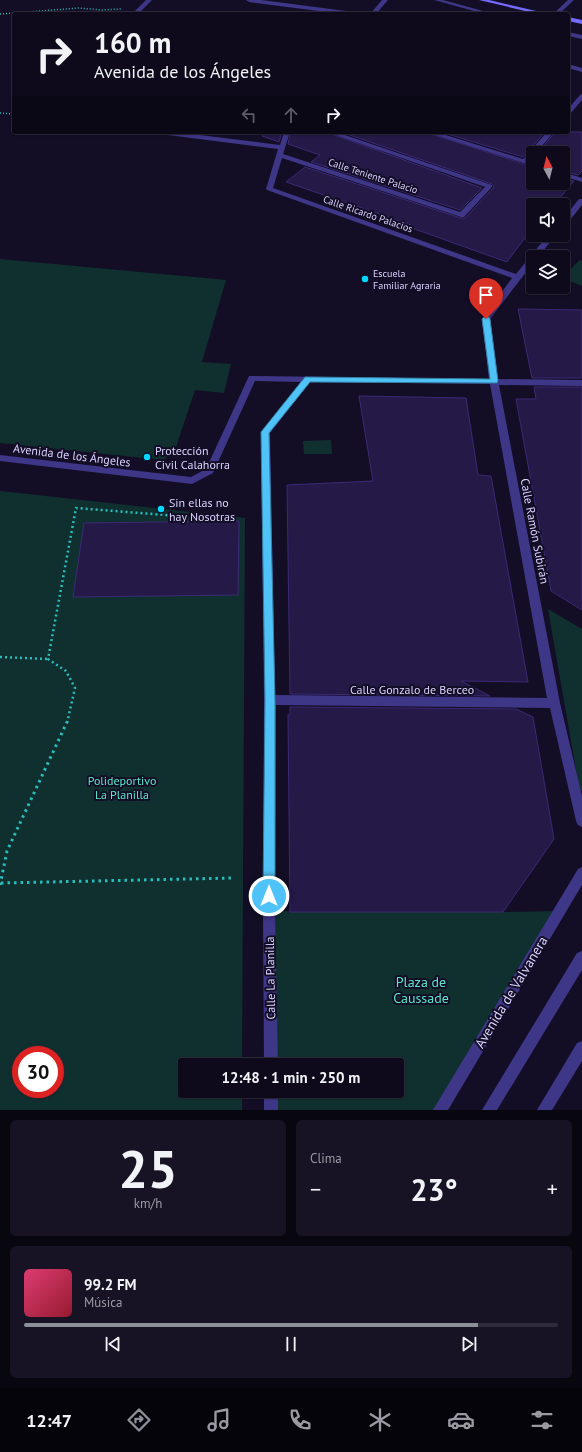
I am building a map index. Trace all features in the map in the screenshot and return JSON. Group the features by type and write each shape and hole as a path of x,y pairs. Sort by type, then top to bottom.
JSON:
{"street":[{"path":"137,12 148,0"},
{"path":"249,0 339,12"},
{"path":"375,12 385,0"},
{"path":"437,0 483,12"},
{"path":"482,0 537,12"},
{"path":"558,12 571,0"},
{"path":"570,19 582,22"},
{"path":"570,34 582,37"},
{"path":"570,67 582,70"},
{"path":"570,111 582,96"},
{"path":"176,134 282,147"},
{"name":"Calle Ricardo Palacios","path":"286,134 269,189 517,277"},
{"name":"Calle Teniente Palacio","path":"279,155 461,215 490,186 336,134"},
{"path":"434,134 524,162 549,134"},
{"path":"570,176 582,180"},
{"path":"570,215 582,200"},
{"name":"Calle Ramón Subirán","path":"539,250 546,242"},
{"name":"Calle Ramón Subirán","path":"526,266 486,319 494,381 554,703 582,821"},
{"name":"Avenida de los Ángeles","path":"0,458 192,481 210,471 252,378 582,383"},
{"name":"Calle La Planilla","path":"271,1058 269,911 270,700 265,432 308,379"},
{"name":"Calle Gonzalo de Berceo","path":"270,700 554,703"},
{"name":"Avenida de Valvanera","path":"440,1110 582,873"},
{"path":"489,1110 582,958"},
{"path":"544,1110 582,1048"},
{"path":"271,1098 271,1110"}],"path":[{"path":"26,12 78,8 137,12"},
{"path":"0,14 12,13"},
{"path":"0,113 12,114"},
{"path":"48,659 76,508 178,516"},
{"path":"0,657 48,659 66,671 75,688 68,720 7,851 0,884 233,878"}],"green space":[{"path":"0,259 226,280 202,362 231,364 224,393 195,390 174,453 163,460 0,443"},
{"path":"580,260 582,261 582,286 570,281 570,269"},
{"path":"331,440 332,454 304,454 303,441"},
{"name":"Polideportivo La Planilla","path":"0,491 245,518 242,1058 178,1058 178,1098 242,1098 242,1110 0,1110"},
{"path":"548,609 582,629 582,790 580,793"},
{"name":"Plaza de Caussade","path":"269,911 560,911 440,1110 271,1110 271,1098 404,1098 404,1058 271,1058"}],"building":[{"path":"582,132 582,171 578,175 570,173 570,146 544,146 553,134"},
{"path":"262,134 281,134 279,142 262,136"},
{"path":"290,134 332,134 482,188 460,210 311,162 320,155 288,144"},
{"path":"347,134 431,134 526,165 526,190 566,190 560,198 526,198 526,236 507,262 409,227 411,225 286,182 305,167 461,218 465,218 494,187 492,184"},
{"path":"448,134 543,134 533,146 526,146 526,154 523,157"},
{"path":"570,180 574,181 570,186"},
{"path":"518,309 582,310 582,378 532,378"},
{"path":"534,387 582,387 582,610 551,591 516,399 536,399"},
{"path":"359,396 466,398 478,475 491,476 528,682 461,681 490,696 290,694 287,485 373,481"},
{"path":"239,521 238,595 73,597 84,523"},
{"path":"290,707 516,709 533,717 554,839 503,912 290,912 288,715 290,715"}],"place":[{"name":"Escuela Familiar Agraria","path":"365,279"},
{"name":"Protección Civil Calahorra","path":"147,457"},
{"name":"Sin ellas no hay Nosotras","path":"161,509"}],"route":[{"path":"269,896 270,700 265,432 308,379 461,382 494,381 486,319"}]}
